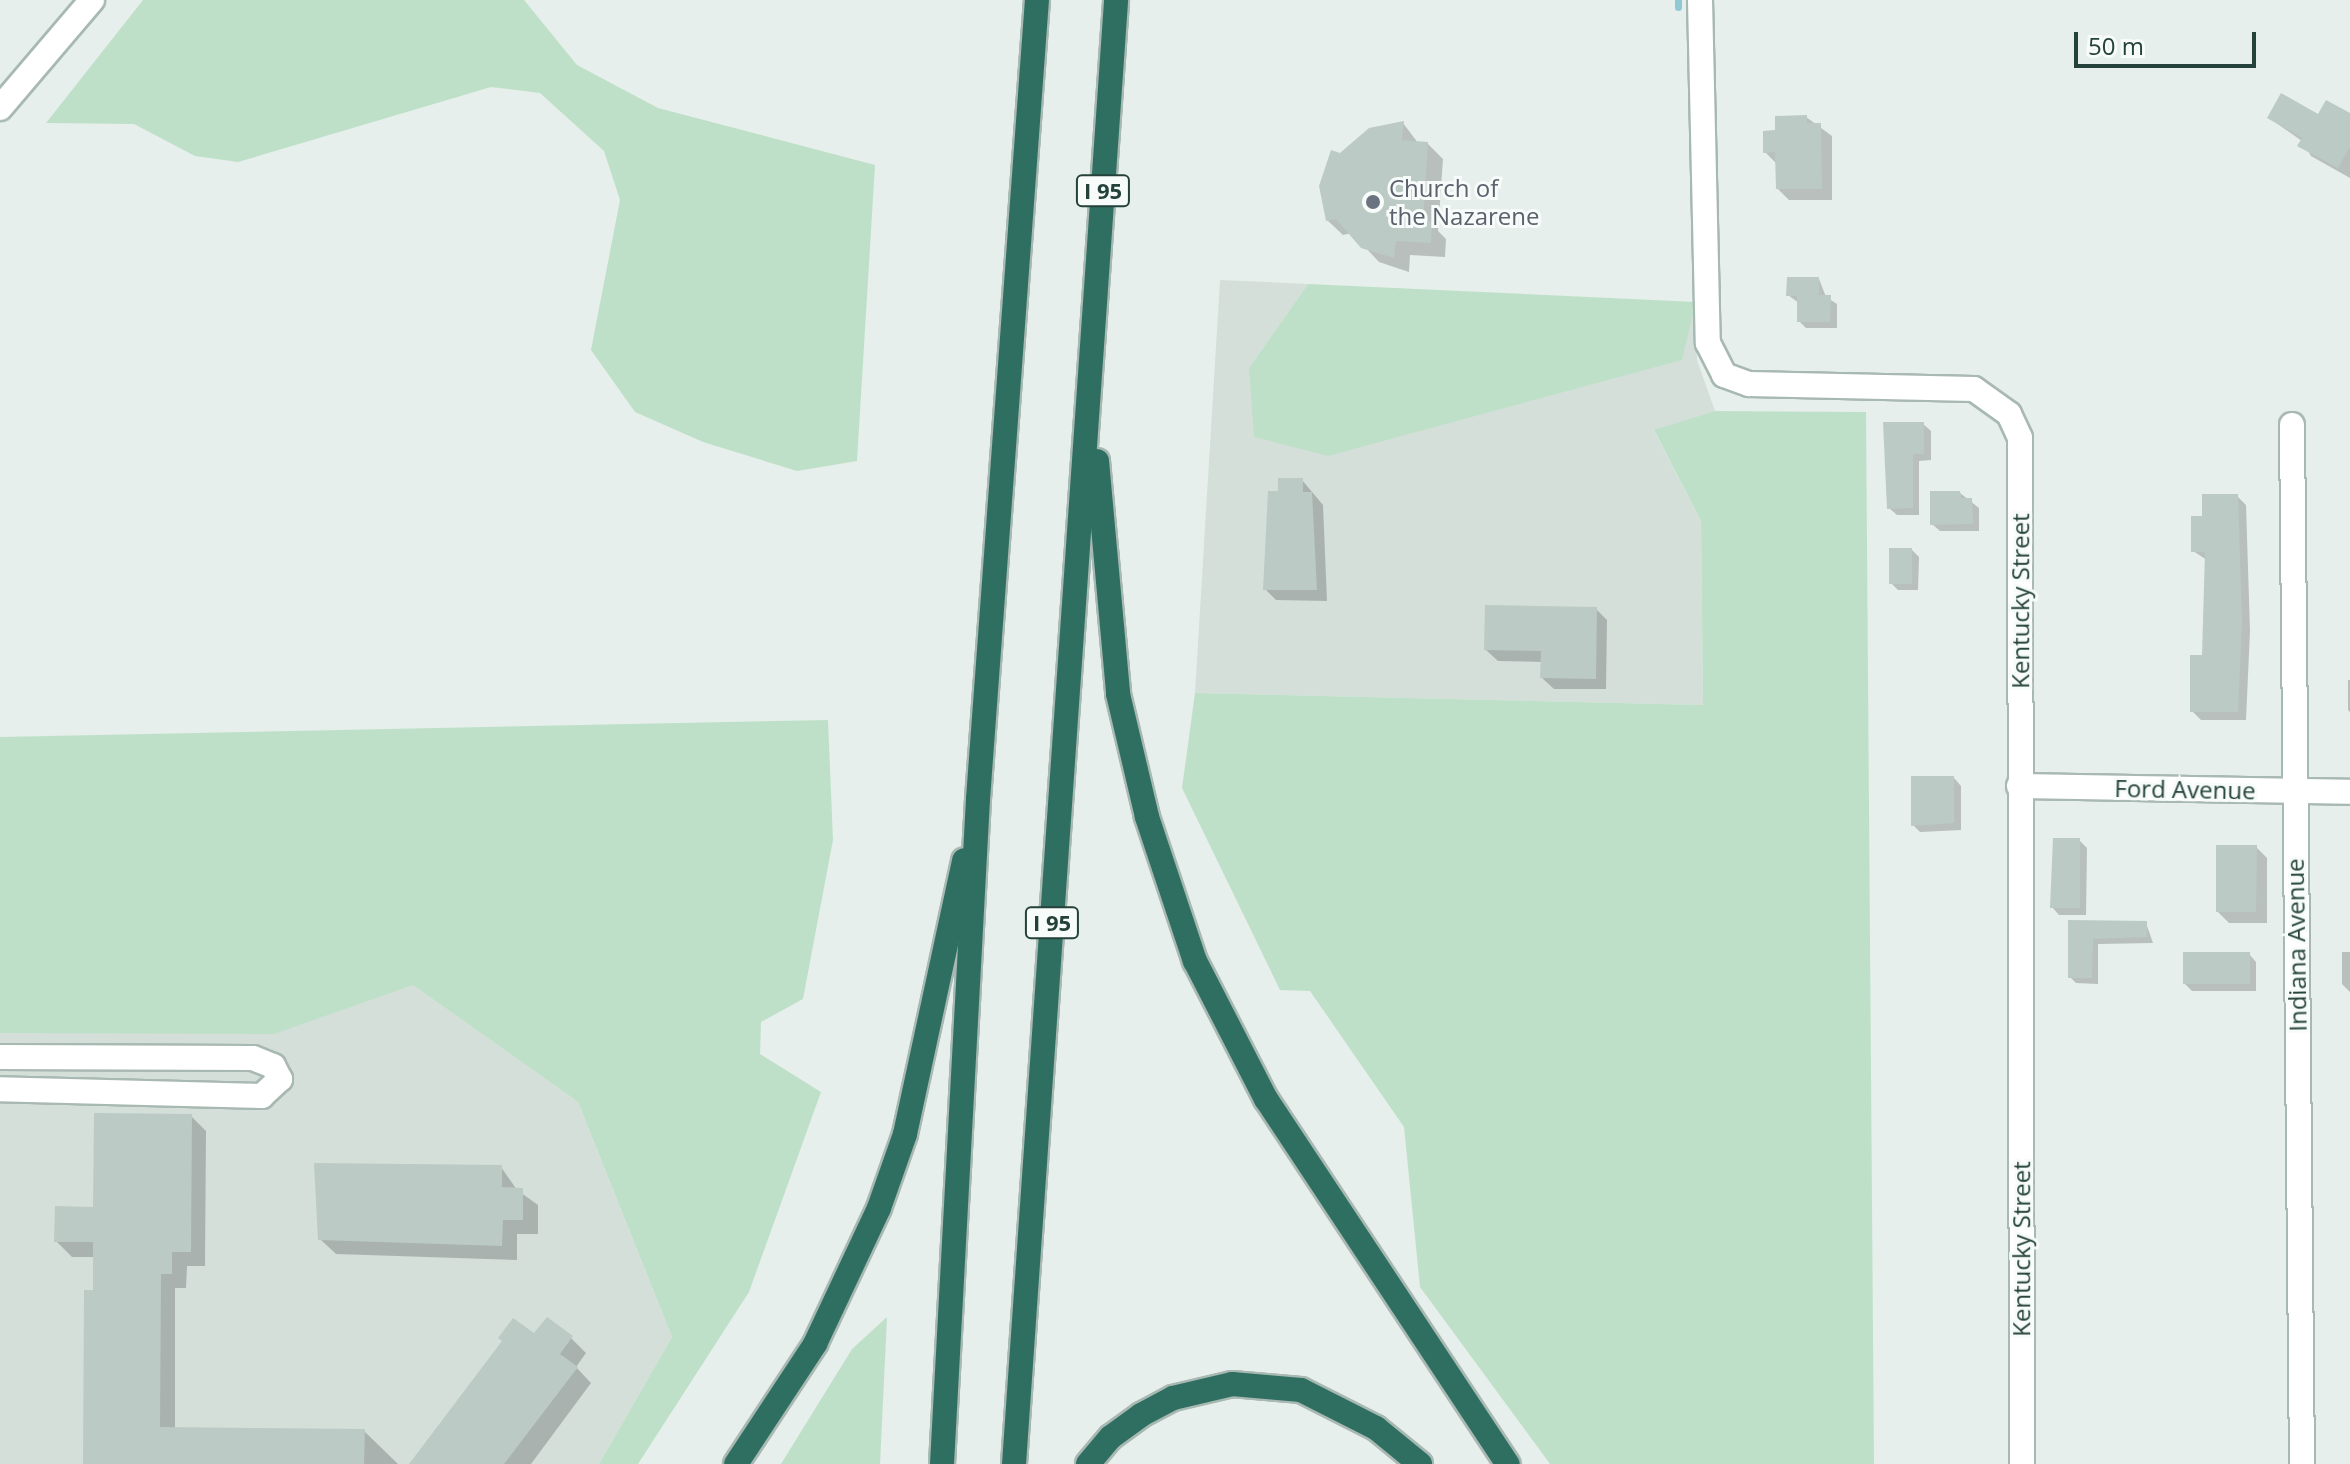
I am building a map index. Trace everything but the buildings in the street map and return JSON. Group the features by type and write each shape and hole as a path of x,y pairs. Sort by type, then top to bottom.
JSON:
{"highway":[{"path":"942,1464 978,799 1037,0"},
{"name":"I 95","path":"1014,1464 1116,0"},
{"path":"1090,382 1118,694 1147,817 1195,961 1266,1099 1508,1464"},
{"path":"736,1464 815,1344 879,1208 905,1134 978,799"},
{"path":"1088,1464 1111,1437 1141,1415 1173,1398 1232,1384 1301,1390 1376,1428 1420,1464"}],"street":[{"path":"0,108 92,0"},
{"name":"Kentucky Street","path":"1700,0 1708,343 1724,375 1749,384 1974,389 2009,414 2020,438 2022,1464"},
{"name":"Indiana Avenue","path":"2292,425 2302,1464"},
{"name":"Ford Avenue","path":"2019,786 2350,792"},
{"path":"0,1057 253,1058 273,1066 280,1079 262,1096 0,1089"}],"shaded area":[{"path":"1220,280 1308,284 1249,368 1696,302 1697,360 1715,411 1654,431 1701,521 1703,705 1195,693"},
{"path":"412,984 578,1102 672,1337 599,1464 0,1464 0,1033 274,1033"}],"green space":[{"path":"143,0 524,0 577,65 658,108 875,165 857,461 797,471 703,442 635,412 591,350 620,200 604,151 540,93 491,87 238,162 195,156 134,124 46,123"},
{"path":"1308,284 1696,302 1682,360 1328,456 1254,437 1249,368"},
{"path":"1715,411 1866,412 1874,1464 1550,1464 1420,1287 1404,1127 1310,991 1280,990 1182,788 1195,693 1703,705 1701,521 1654,430"},
{"path":"828,720 833,840 803,999 761,1022 760,1054 821,1092 749,1292 638,1464 599,1464 672,1337 578,1102 413,985 274,1034 0,1033 0,737"},
{"path":"887,1317 880,1464 781,1464 852,1349"}],"waterway":[{"path":"1678,0 1678,7"}],"place":[{"name":"Church of the Nazarene","path":"1373,202"}]}
